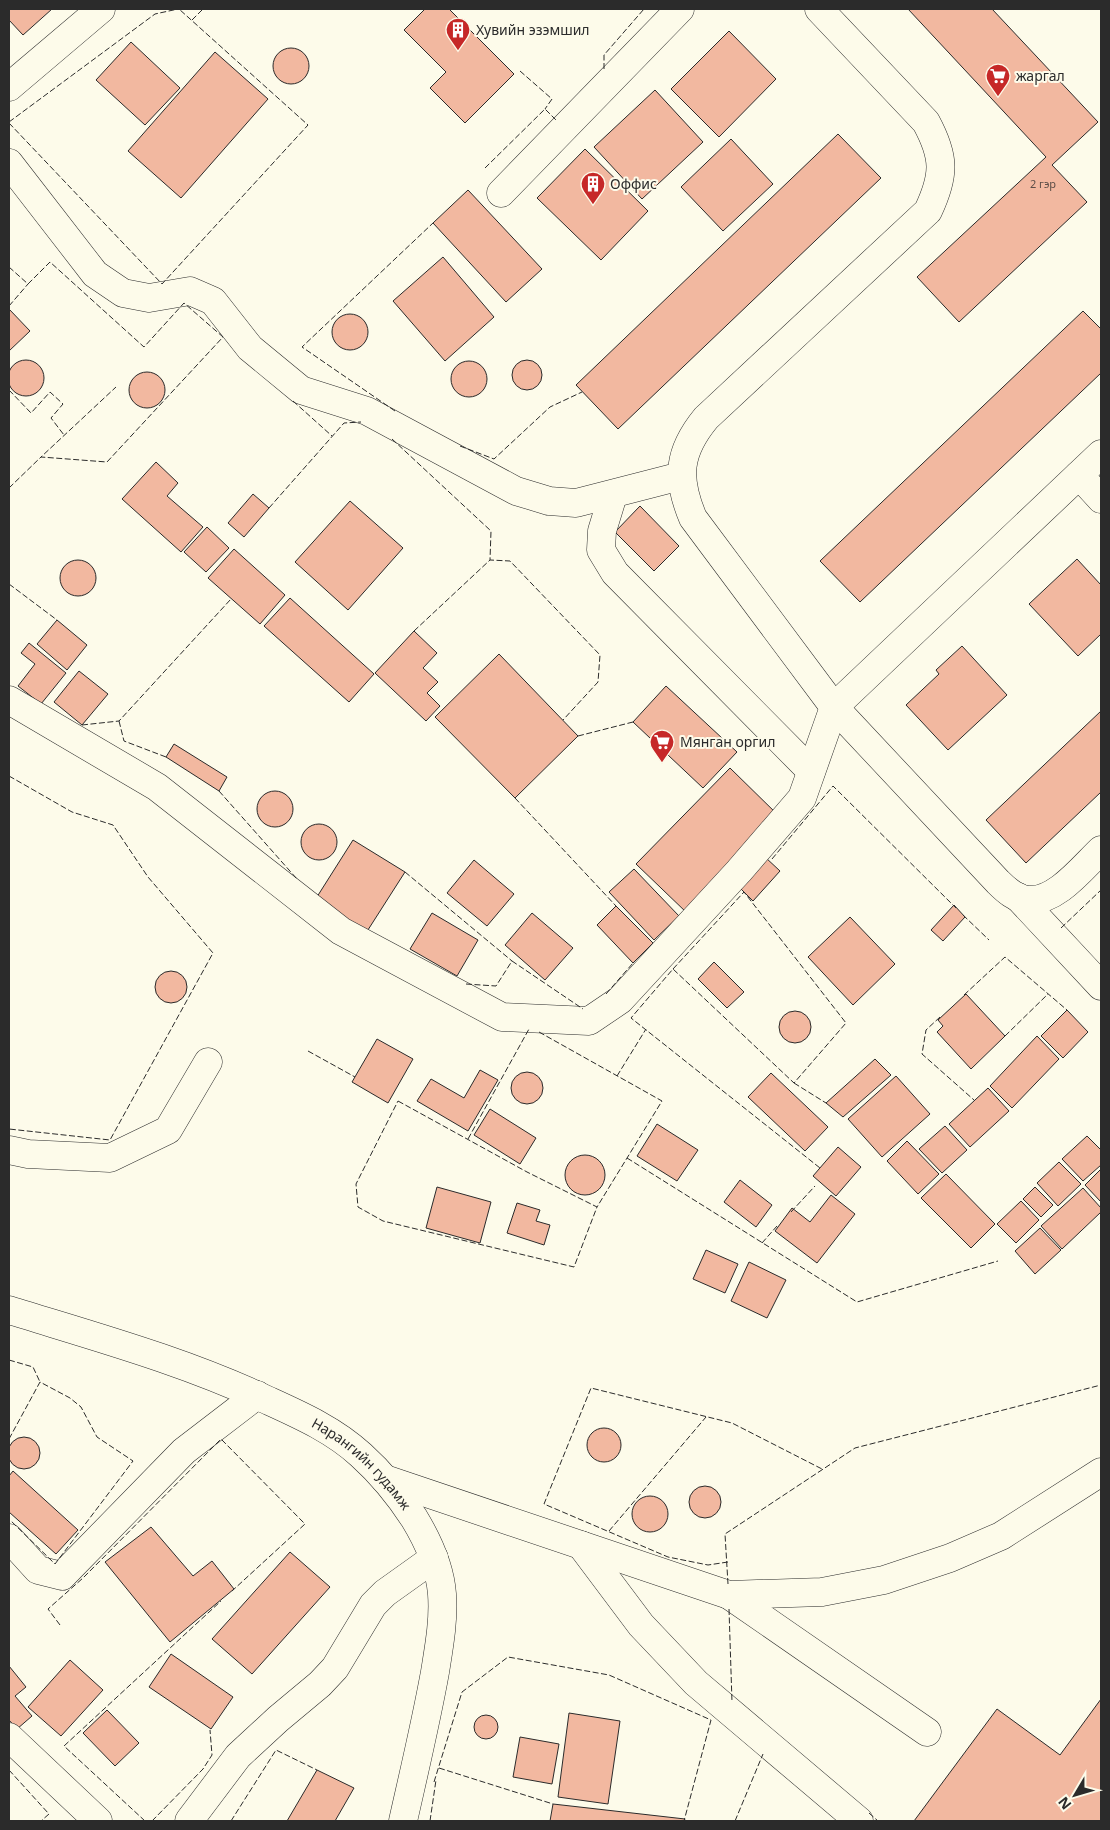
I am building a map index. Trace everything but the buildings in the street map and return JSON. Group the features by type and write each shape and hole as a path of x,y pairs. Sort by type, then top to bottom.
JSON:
{"street":[{"path":"9,87 101,9"},
{"path":"501,193 680,9"},
{"path":"819,9 926,122 937,143 941,166 938,190 928,211 706,418 692,435 684,455 681,476 684,498 693,518 834,707 987,872 1018,898 1101,986"},
{"path":"9,163 95,274 123,293 149,298 190,291 213,301 250,348 301,390 367,411 516,491 548,501 576,503 681,476"},
{"path":"9,700 157,787 341,931 502,1017 589,1022 620,1000 739,871 802,798 834,707 1101,454"},
{"path":"1079,475 1101,499"},
{"path":"613,495 602,531 601,550 615,572 812,771"},
{"path":"1018,898 1027,900 1050,894 1101,850"},
{"path":"9,1150 28,1154 110,1158 168,1130 208,1062"},
{"name":"Нарангийн гудамж","path":"9,1310 211,1374 331,1432 360,1454 385,1479 422,1531 434,1558 442,1594 441,1624 430,1698 404,1821"},
{"path":"9,1538 38,1570 62,1576 184,1451 257,1395"},
{"path":"729,1595 822,1592 884,1580 950,1558 1001,1536 1101,1472"},
{"path":"385,1479 729,1595 928,1732"},
{"path":"581,1545 641,1625 696,1684 859,1821"},
{"path":"189,1821 238,1756 320,1684 335,1668 373,1605 385,1593 434,1558"},
{"path":"9,1737 98,1821"}],"fence":[{"path":"9,122 155,14 178,9"},
{"path":"9,123 162,284 308,125 179,9"},
{"path":"192,20 203,9"},
{"path":"604,69 604,55 644,9"},
{"path":"520,71 552,99 545,109"},
{"path":"485,168 545,109 556,120"},
{"path":"395,411 302,347 433,223"},
{"path":"9,267 28,284 50,262 144,347 184,303 223,337 107,462 41,457 116,387"},
{"path":"9,306 28,284"},
{"path":"9,390 31,413 50,392 63,404 51,418 64,435"},
{"path":"460,446 494,459 550,407 582,392"},
{"path":"293,401 332,436"},
{"path":"269,508 344,423 361,422"},
{"path":"392,439 491,531 490,560"},
{"path":"9,488 41,457"},
{"path":"414,631 490,560 510,561 600,655 598,682 563,720"},
{"path":"9,584 57,620"},
{"path":"82,725 119,721 231,599"},
{"path":"119,721 124,741 166,757"},
{"path":"578,736 633,722"},
{"path":"9,776 72,812 113,825 148,877 213,953 110,1140 9,1129"},
{"path":"772,859 833,786 956,908"},
{"path":"219,791 297,879"},
{"path":"515,798 616,906"},
{"path":"405,872 512,961"},
{"path":"1061,928 1101,890"},
{"path":"673,969 744,892 846,1023 794,1083 673,969 631,1018 820,1168"},
{"path":"963,915 989,940"},
{"path":"964,995 1005,957 1067,1010"},
{"path":"466,984 496,986 512,961 583,1009"},
{"path":"606,994 633,963"},
{"path":"1005,1036 1048,994"},
{"path":"940,1017 926,1030 922,1054 974,1100"},
{"path":"468,1139 529,1029"},
{"path":"617,1076 646,1029"},
{"path":"539,1032 662,1101 597,1207"},
{"path":"308,1051 355,1077"},
{"path":"794,1083 826,1103"},
{"path":"398,1101 527,1172 597,1207 574,1267 383,1221 358,1207 356,1184 398,1101"},
{"path":"627,1158 857,1302 998,1261"},
{"path":"791,1212 815,1186"},
{"path":"762,1243 777,1226"},
{"path":"9,1360 33,1367 40,1382"},
{"path":"9,1439 40,1382 70,1398 81,1407 97,1437 133,1461 55,1564 9,1519"},
{"path":"728,1584 725,1534 855,1448 1101,1385"},
{"path":"728,1562 708,1565 668,1557 544,1504 591,1388 732,1423 822,1469"},
{"path":"609,1531 706,1417"},
{"path":"60,1625 48,1609 83,1578 221,1439 305,1524 232,1591"},
{"path":"145,1821 64,1746 221,1601"},
{"path":"729,1609 732,1702"},
{"path":"434,1782 462,1692 508,1657 609,1675 711,1720 684,1821"},
{"path":"152,1821 203,1769 212,1755 210,1730"},
{"path":"231,1821 276,1750 317,1770"},
{"path":"735,1821 763,1754"},
{"path":"439,1768 553,1804"},
{"path":"9,1770 49,1814 41,1821"},
{"path":"430,1821 436,1780"},
{"path":"869,1813 878,1821"}],"place":[{"name":"Хувийн эзэмшил","path":"458,51"},
{"name":"жаргал","path":"998,97"},
{"name":"Оффис","path":"593,205"},
{"name":"Мянган оргил","path":"662,763"}]}
